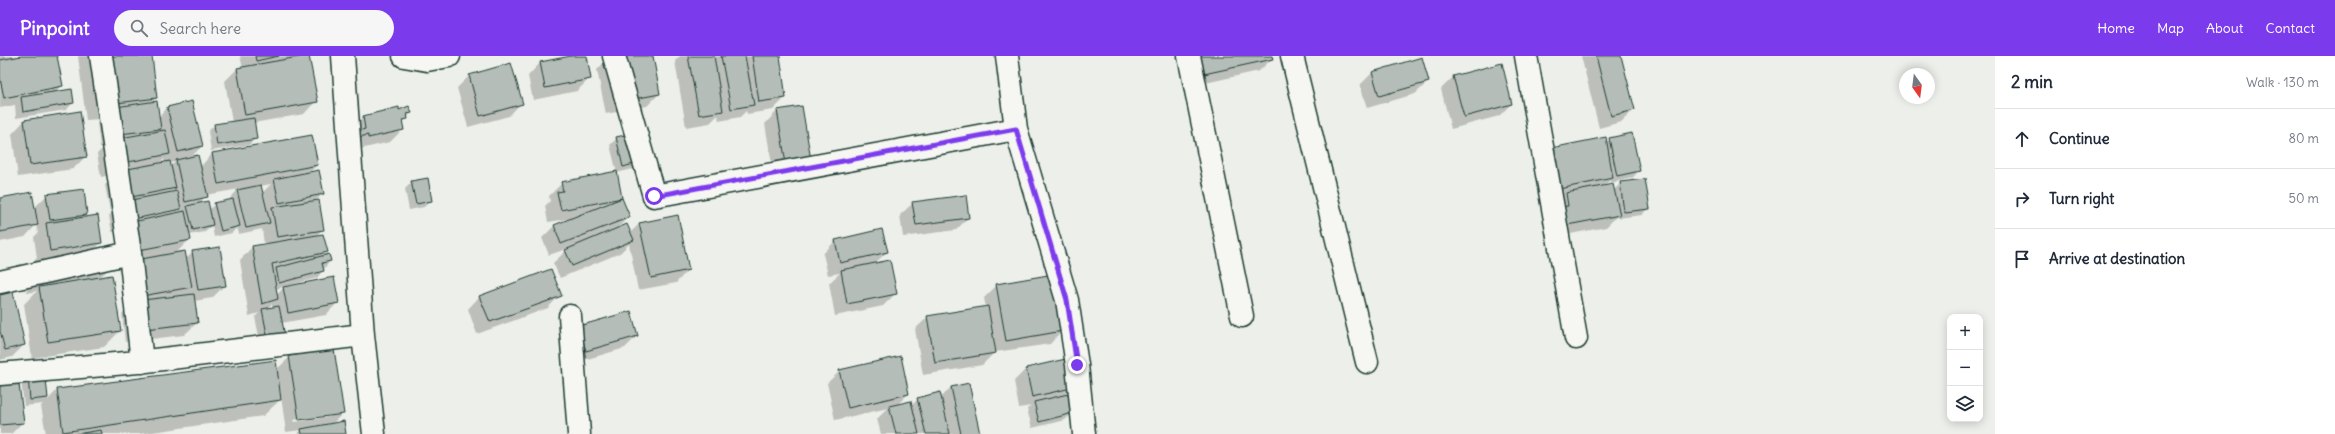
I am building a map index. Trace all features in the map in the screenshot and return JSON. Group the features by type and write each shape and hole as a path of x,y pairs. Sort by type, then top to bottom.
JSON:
{"street":[{"path":"101,56 130,253 142,362"},
{"path":"343,56 363,335 374,434"},
{"path":"404,56 427,60 450,56"},
{"path":"614,56 654,196 1016,129"},
{"path":"1007,56 1016,129 1067,300 1077,365 1084,434"},
{"path":"1190,56 1242,316"},
{"path":"1292,56 1367,362"},
{"path":"1526,56 1576,338"},
{"path":"0,282 130,253"},
{"path":"570,316 578,434"},
{"path":"0,374 142,362 363,335"}],"building":[{"path":"21,56 57,56 63,86 4,98 0,78 0,60"},
{"path":"95,56 152,56 157,98 101,105"},
{"path":"255,56 279,56 256,61"},
{"path":"309,56 318,102 245,115 237,68"},
{"path":"571,56 587,56 591,79 545,88 540,62"},
{"path":"611,56 653,56 660,94 618,102"},
{"path":"688,56 714,56 723,111 699,115"},
{"path":"721,56 745,56 754,105 731,109"},
{"path":"752,56 780,56 786,98 759,102"},
{"path":"1200,56 1272,56 1273,59 1204,74"},
{"path":"1596,56 1621,56 1635,110 1611,116"},
{"path":"1422,57 1429,82 1379,96 1372,72"},
{"path":"511,63 523,104 480,116 469,75"},
{"path":"1502,63 1512,104 1464,117 1453,76"},
{"path":"72,89 74,103 23,112 21,97"},
{"path":"157,101 161,129 112,135 109,108"},
{"path":"192,101 203,146 178,152 167,107"},
{"path":"409,106 412,113 407,114 408,119 402,120 404,130 368,138 368,135 355,138 358,131 365,129 363,116 399,107 399,110"},
{"path":"802,106 811,160 786,164 777,110"},
{"path":"80,111 87,157 30,165 24,120"},
{"path":"254,118 257,139 217,145 214,124"},
{"path":"165,130 170,154 113,165 109,140"},
{"path":"634,133 641,162 623,167 616,137"},
{"path":"1632,133 1640,171 1617,176 1609,138"},
{"path":"312,135 318,165 218,184 212,153"},
{"path":"1606,137 1613,178 1559,189 1551,148"},
{"path":"198,155 208,197 185,202 176,160"},
{"path":"170,161 176,188 122,199 117,171"},
{"path":"319,170 324,194 279,203 274,179"},
{"path":"617,171 622,198 561,210 557,192 563,191 561,182"},
{"path":"428,178 432,201 416,204 411,181"},
{"path":"1645,179 1650,209 1624,212 1620,182"},
{"path":"1613,184 1620,215 1562,226 1559,207 1568,206 1566,193"},
{"path":"261,185 270,223 246,228 237,190"},
{"path":"84,189 87,215 50,220 46,194"},
{"path":"177,191 181,209 125,221 121,202"},
{"path":"32,192 38,225 0,232 0,198"},
{"path":"966,195 969,218 916,225 912,202"},
{"path":"622,198 630,217 561,244 554,225"},
{"path":"233,199 240,226 221,231 214,203"},
{"path":"319,200 324,230 277,237 272,207"},
{"path":"208,201 213,225 193,230 187,206"},
{"path":"185,211 191,240 134,251 128,223"},
{"path":"98,215 102,243 50,251 46,223"},
{"path":"678,215 689,270 651,278 639,223"},
{"path":"627,224 634,240 572,266 565,250"},
{"path":"882,229 888,252 840,263 835,240"},
{"path":"323,234 328,252 272,264 278,299 262,304 252,246"},
{"path":"220,247 226,286 198,290 192,251"},
{"path":"185,251 192,287 142,296 136,260"},
{"path":"329,254 331,261 322,263 324,271 279,283 276,268"},
{"path":"890,260 897,294 847,304 841,270"},
{"path":"551,269 562,296 490,322 479,296"},
{"path":"1054,274 1063,331 1006,341 996,284"},
{"path":"112,275 121,331 48,342 39,287"},
{"path":"334,277 339,303 288,313 283,287"},
{"path":"13,292 25,345 5,350 0,331 0,295"},
{"path":"194,294 198,323 137,330 134,301"},
{"path":"279,306 286,341 269,345 262,309"},
{"path":"988,306 996,353 935,363 927,316"},
{"path":"631,311 638,336 586,351 579,326"},
{"path":"334,349 344,414 299,420 289,356"},
{"path":"901,356 909,394 848,408 839,370"},
{"path":"1070,358 1076,387 1032,397 1026,368"},
{"path":"276,360 281,400 63,432 57,389"},
{"path":"44,362 48,398 30,400 27,364"},
{"path":"17,369 24,423 0,425 0,371"},
{"path":"969,383 980,434 961,434 951,387"},
{"path":"940,392 950,434 926,434 917,398"},
{"path":"1068,394 1073,413 1039,422 1034,402"},
{"path":"911,401 919,434 896,434 889,406"},
{"path":"344,421 346,434 302,434 301,429"},
{"path":"101,430 102,434 76,434"}],"route":[{"path":"654,196 1016,129 1067,300 1077,365"}]}
